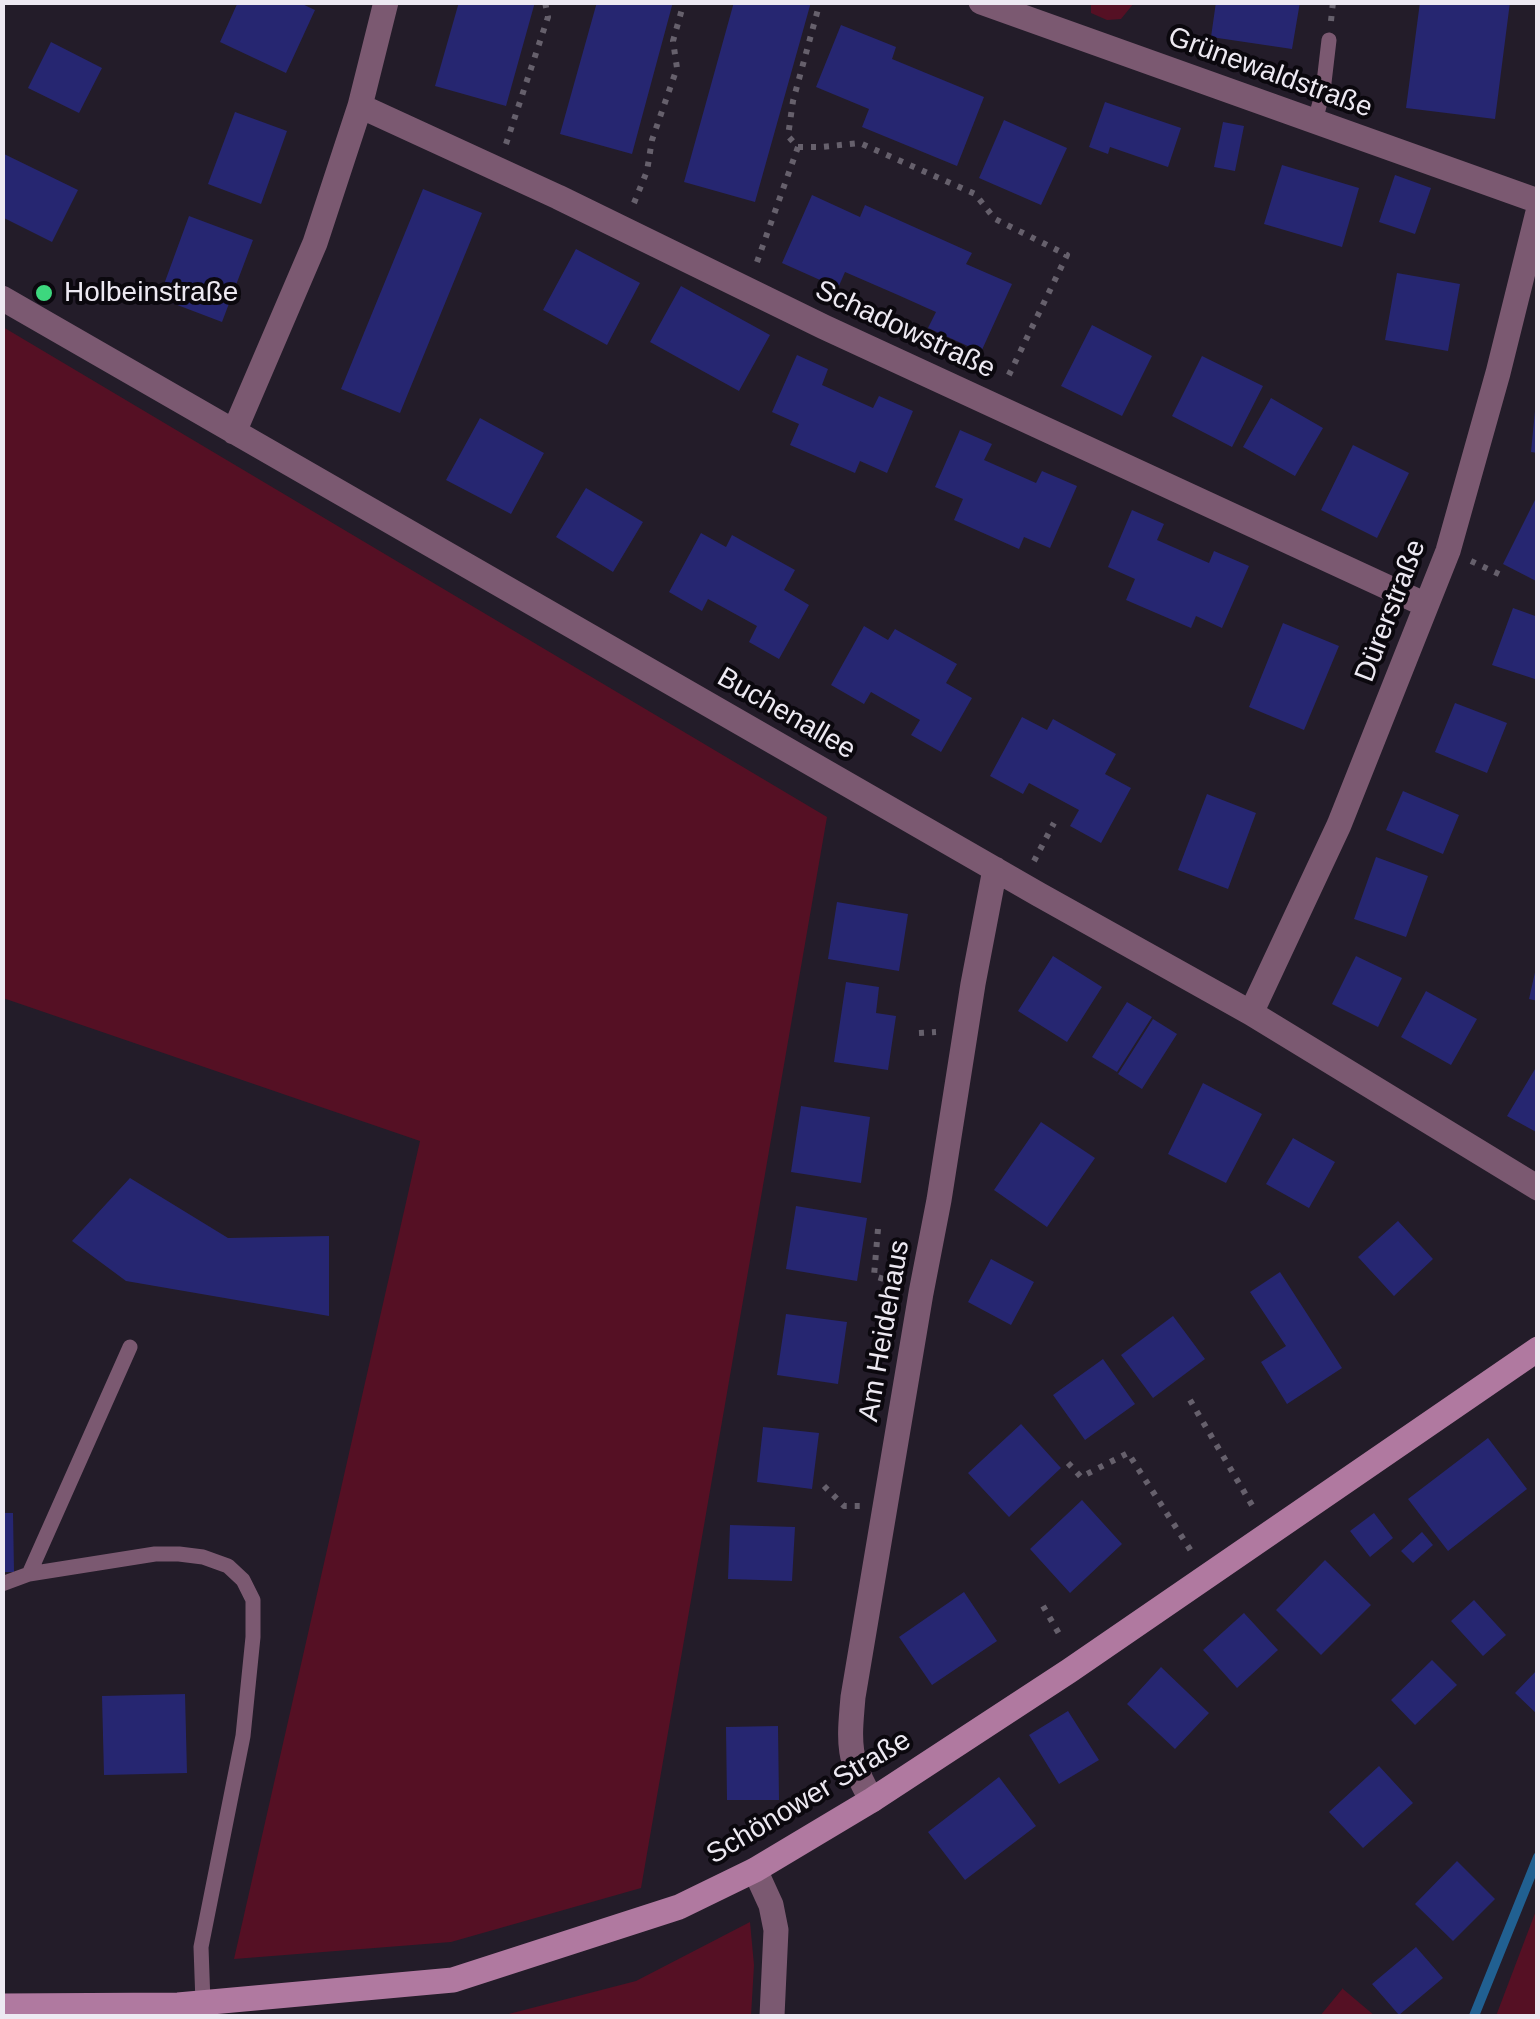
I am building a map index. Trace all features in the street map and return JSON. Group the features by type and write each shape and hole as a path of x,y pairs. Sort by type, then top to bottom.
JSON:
{"street":[{"path":"234,432 315,243 360,106 386,2"},
{"name":"Grünewaldstraße","path":"981,2 1538,201"},
{"name":"Schadowstraße","path":"360,106 824,327 1426,605"},
{"name":"Dürerstraße","path":"1251,1013 1339,826 1448,551 1538,212"},
{"name":"Buchenallee","path":"2,298 1251,1013 1538,1188"},
{"name":"Am Heidehaus","path":"872,1800 859,1779 849,1744 853,1697 996,868"},
{"name":"Schönower Straße","path":"2,2006 178,2006 453,1980 679,1907 755,1870 872,1800 1069,1671 1538,1350"},
{"path":"755,1870 771,1905 776,1930 772,2016"}],"lane":[{"path":"1315,121 1329,40"},
{"path":"29,1574 130,1347"},
{"path":"2,1584 29,1574 154,1554 204,1556 228,1566 243,1580 252,1600 253,1637 243,1736 201,1947 202,2003"}],"path":[{"path":"498,170 548,16 545,2"},
{"path":"624,229 647,170 652,140 677,68 673,41 684,2"},
{"path":"820,2 793,101 788,136 798,146 860,144 975,194 995,220 1068,255 994,404"},
{"path":"748,289 798,146"},
{"path":"1021,884 1054,822"},
{"path":"878,1228 874,1276 921,1292"},
{"path":"1190,1400 1256,1513"},
{"path":"1068,1463 1081,1477 1128,1453 1193,1556"},
{"path":"1044,1606 1062,1639"}],"shaded area":[{"path":"1134,2 1121,19 1107,20 1091,13 1091,3"},
{"path":"3,327 827,817 641,1888 451,1942 234,1959 420,1141 3,998"},
{"path":"1537,1908 1537,2016 1496,2016"},
{"path":"750,1922 754,1965 751,2016 501,2016 636,1981"},
{"path":"1343,1989 1375,2016 1320,2016"}],"building":[{"path":"238,2 298,2 315,10 286,73 220,42"},
{"path":"459,2 535,2 506,106 435,86"},
{"path":"597,2 673,2 632,154 560,134"},
{"path":"734,2 811,2 755,202 684,182"},
{"path":"1216,2 1300,2 1292,49 1211,37"},
{"path":"1420,2 1510,2 1495,119 1406,108"},
{"path":"841,25 896,47 892,59 984,97 957,166 862,127 869,109 816,87"},
{"path":"51,42 102,68 79,113 28,88"},
{"path":"1105,102 1181,128 1168,167 1110,147 1108,154 1089,147"},
{"path":"235,112 287,131 261,204 208,184"},
{"path":"1004,120 1067,148 1041,205 979,178"},
{"path":"1223,122 1244,126 1235,171 1214,167"},
{"path":"2,153 78,190 52,242 2,217"},
{"path":"1282,165 1359,188 1342,247 1264,224"},
{"path":"1395,175 1431,188 1415,234 1379,222"},
{"path":"423,189 482,213 400,413 341,389"},
{"path":"812,195 860,217 865,205 972,253 966,264 1012,284 981,352 928,328 936,312 898,295 845,272 838,288 782,263"},
{"path":"189,216 253,240 222,322 159,298"},
{"path":"576,249 640,283 607,345 543,310"},
{"path":"1397,273 1460,284 1448,351 1385,340"},
{"path":"681,286 770,335 739,391 650,342"},
{"path":"1092,325 1152,356 1122,416 1061,386"},
{"path":"797,355 828,369 822,385 873,408 879,396 913,411 887,473 860,461 855,473 790,445 799,424 772,412"},
{"path":"1202,356 1263,386 1232,447 1172,416"},
{"path":"1271,398 1323,428 1295,476 1243,447"},
{"path":"1538,411 1538,453 1531,452"},
{"path":"480,418 544,453 511,514 446,480"},
{"path":"960,430 992,444 984,460 1036,483 1042,471 1077,486 1050,548 1024,537 1019,549 954,520 963,499 935,487"},
{"path":"1353,445 1409,473 1377,538 1321,510"},
{"path":"586,488 643,522 613,572 556,537"},
{"path":"1538,494 1538,582 1503,564"},
{"path":"1132,510 1164,524 1157,540 1209,563 1214,551 1249,566 1222,628 1196,616 1191,628 1126,600 1135,579 1108,567"},
{"path":"701,533 726,547 732,535 795,570 784,590 809,605 779,659 749,642 757,626 708,599 702,611 669,592"},
{"path":"1513,608 1538,617 1538,680 1492,665"},
{"path":"1283,623 1339,646 1304,730 1249,707"},
{"path":"864,626 888,640 895,629 957,664 946,683 972,698 941,752 911,735 920,720 871,692 864,704 831,685"},
{"path":"1455,703 1507,723 1487,773 1435,752"},
{"path":"1022,717 1047,730 1053,719 1116,754 1105,774 1131,788 1101,843 1070,826 1079,810 1029,783 1023,794 990,776"},
{"path":"1403,791 1459,815 1443,854 1386,830"},
{"path":"1207,794 1256,813 1228,889 1178,870"},
{"path":"1376,857 1428,876 1406,937 1354,919"},
{"path":"837,902 908,914 899,971 828,959"},
{"path":"1053,956 1102,987 1067,1042 1018,1011"},
{"path":"1356,956 1402,978 1378,1027 1332,1004"},
{"path":"1538,969 1538,1001 1529,999"},
{"path":"846,982 879,987 876,1013 896,1016 888,1070 834,1062"},
{"path":"1426,991 1477,1019 1451,1065 1401,1037"},
{"path":"1127,1002 1152,1017 1117,1072 1092,1057"},
{"path":"1153,1019 1177,1034 1142,1089 1118,1074"},
{"path":"1538,1064 1538,1133 1507,1116"},
{"path":"1203,1083 1262,1114 1226,1183 1168,1154"},
{"path":"801,1106 870,1117 861,1183 791,1172"},
{"path":"1041,1122 1095,1158 1047,1227 994,1190"},
{"path":"1293,1138 1335,1162 1309,1208 1266,1184"},
{"path":"130,1178 228,1238 329,1236 329,1316 126,1281 72,1241"},
{"path":"796,1206 867,1218 857,1281 786,1269"},
{"path":"1398,1221 1433,1259 1394,1296 1358,1257"},
{"path":"991,1259 1034,1282 1011,1325 968,1302"},
{"path":"1280,1272 1342,1368 1287,1404 1261,1362 1286,1346 1250,1292"},
{"path":"786,1314 847,1322 838,1384 777,1375"},
{"path":"1173,1316 1205,1359 1153,1398 1121,1355"},
{"path":"1103,1359 1135,1404 1085,1440 1053,1395"},
{"path":"1021,1424 1061,1468 1009,1517 968,1473"},
{"path":"763,1427 819,1433 812,1489 757,1482"},
{"path":"1488,1438 1527,1489 1448,1551 1408,1499"},
{"path":"1082,1500 1122,1544 1070,1593 1030,1549"},
{"path":"2,1513 13,1513 14,1572 2,1572"},
{"path":"1374,1513 1393,1538 1370,1557 1350,1531"},
{"path":"730,1525 795,1527 792,1581 728,1579"},
{"path":"1422,1532 1433,1545 1413,1563 1401,1551"},
{"path":"1325,1560 1371,1605 1321,1655 1276,1610"},
{"path":"964,1592 997,1641 932,1685 899,1637"},
{"path":"1474,1600 1506,1635 1483,1656 1451,1621"},
{"path":"1244,1613 1278,1650 1237,1688 1203,1650"},
{"path":"1432,1660 1457,1685 1415,1725 1391,1700"},
{"path":"1161,1667 1209,1713 1175,1749 1127,1704"},
{"path":"1538,1669 1538,1715 1515,1693"},
{"path":"185,1694 187,1773 104,1775 102,1696"},
{"path":"1068,1711 1099,1760 1059,1784 1029,1735"},
{"path":"778,1726 779,1800 727,1800 726,1727"},
{"path":"1379,1766 1413,1803 1363,1848 1329,1812"},
{"path":"999,1777 1036,1826 965,1880 928,1832"},
{"path":"1457,1861 1495,1899 1453,1941 1415,1904"},
{"path":"1416,1947 1443,1978 1399,2015 1372,1984"}],"waterway":[{"path":"1474,2016 1538,1857"}],"place":[{"name":"Holbeinstraße","path":"44,293"}]}
